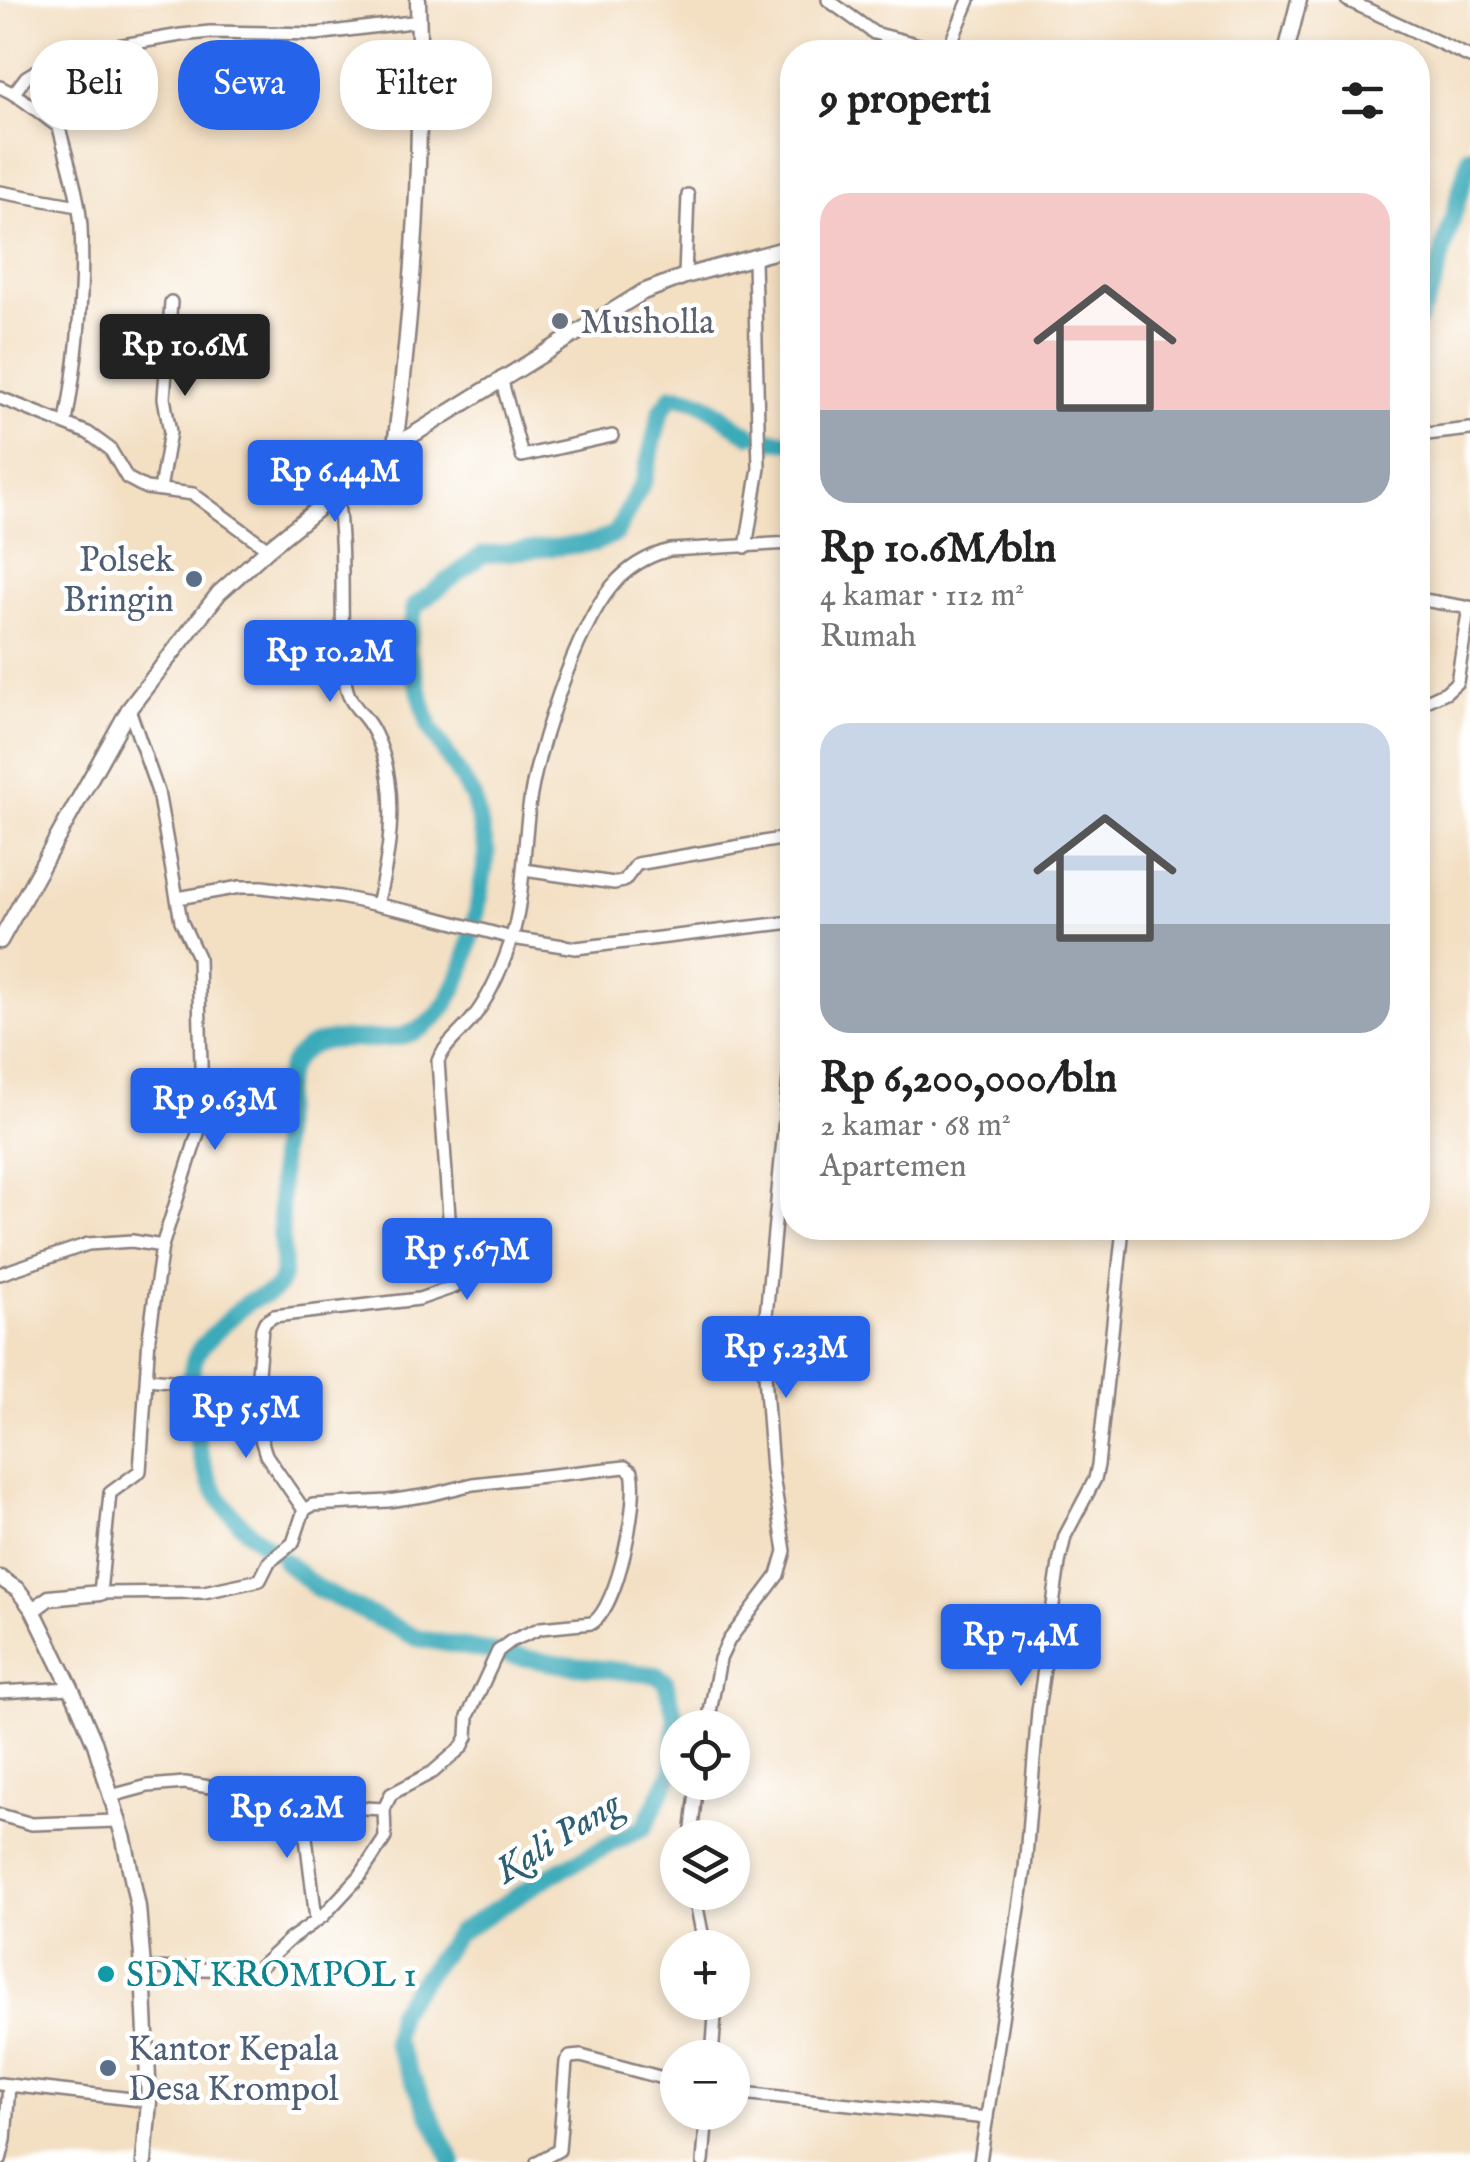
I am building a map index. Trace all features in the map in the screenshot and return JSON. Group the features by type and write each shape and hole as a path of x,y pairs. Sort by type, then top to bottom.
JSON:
{"street":[{"path":"396,446 419,211 418,0"},
{"path":"828,0 874,34 898,40"},
{"path":"951,40 969,0"},
{"path":"1289,40 1299,0"},
{"path":"1348,0 1470,57"},
{"path":"14,94 26,77 51,64 112,48 210,32 316,34 419,21"},
{"path":"0,87 24,98 59,128 78,206 81,228 77,339 66,422"},
{"path":"0,192 78,206"},
{"path":"685,276 688,195"},
{"path":"0,941 130,709 219,594 268,549 396,446 644,292 685,276 780,250"},
{"path":"746,548 760,468 754,258"},
{"path":"160,489 170,432 164,398 171,302"},
{"path":"501,378 522,456 612,436"},
{"path":"0,398 66,422 110,449 127,478 146,488 193,494 268,549"},
{"path":"1430,434 1470,430"},
{"path":"337,497 343,538 340,577 345,680 350,700 374,730 389,794 390,845 376,904"},
{"path":"304,1510 266,1455 260,1439 255,1387 262,1328 274,1316 418,1299 454,1287 438,1060 476,1015 512,938 540,753 585,629 612,586 651,555 670,550 780,544"},
{"path":"1430,602 1470,608 1457,682 1430,699"},
{"path":"100,1593 110,1493 140,1472 149,1336 162,1246 200,1128 202,1100 198,957 180,921 158,792 130,709"},
{"path":"524,870 614,883 624,881 637,864 780,839"},
{"path":"178,898 262,887 376,904 512,938 576,948 780,924"},
{"path":"711,1710 720,1659 728,1640 778,1575 785,1551 772,1470 763,1347 780,1171"},
{"path":"980,2162 1025,1869 1038,1711 1059,1563 1065,1536 1095,1479 1098,1464 1121,1240"},
{"path":"0,1274 88,1244 132,1241 162,1246"},
{"path":"147,1379 255,1387"},
{"path":"33,1610 49,1598 100,1593 204,1592 260,1580 269,1562 293,1543 304,1510 313,1505 415,1497 536,1476 626,1468 634,1476 631,1523 611,1597 599,1619 541,1628 498,1651 468,1716 467,1737 462,1747 433,1772 391,1794 384,1809 384,1838 360,1876 257,1970 144,1968"},
{"path":"0,1578 18,1590 33,1610 71,1688 95,1744 124,1840 138,1906 144,1968 149,2101 144,2162"},
{"path":"0,1692 71,1688"},
{"path":"112,1796 148,1786 185,1784 384,1809"},
{"path":"308,1802 305,1830 316,1919"},
{"path":"0,1815 32,1824 116,1822"},
{"path":"537,2162 559,2150 566,2062 570,2057 580,2056 660,2077"},
{"path":"0,2160 5,2140 4,2084 149,2101"},
{"path":"750,2094 987,2118"},
{"path":"703,2162 706,2130"}],"waterway":[{"name":"Kali Pang","path":"1430,294 1470,156"},
{"name":"Kali Pang","path":"475,922 487,853 473,797 430,728 407,648 415,606 482,555 595,543 616,533 644,480 661,411 672,396 705,404 750,435"},
{"name":"Kali Pang","path":"766,440 780,441"},
{"name":"Kali Pang","path":"272,1551 233,1516 208,1477 192,1417 191,1375 195,1358 230,1318 247,1303 274,1290 282,1277 281,1120 291,1065 309,1047 331,1040 410,1034 434,1018 455,988 471,937"},
{"name":"Kali Pang","path":"284,1561 318,1589 417,1638 558,1664 657,1675 665,1681 676,1719 673,1770 644,1827 551,1875 458,1933 398,2011 394,2041 453,2162"}],"place":[{"name":"Musholla","path":"560,321"},
{"name":"Polsek Bringin","path":"194,579"},
{"name":"SDN KROMPOL 1","path":"106,1974"},
{"name":"Kantor Kepala Desa Krompol","path":"108,2068"}]}
